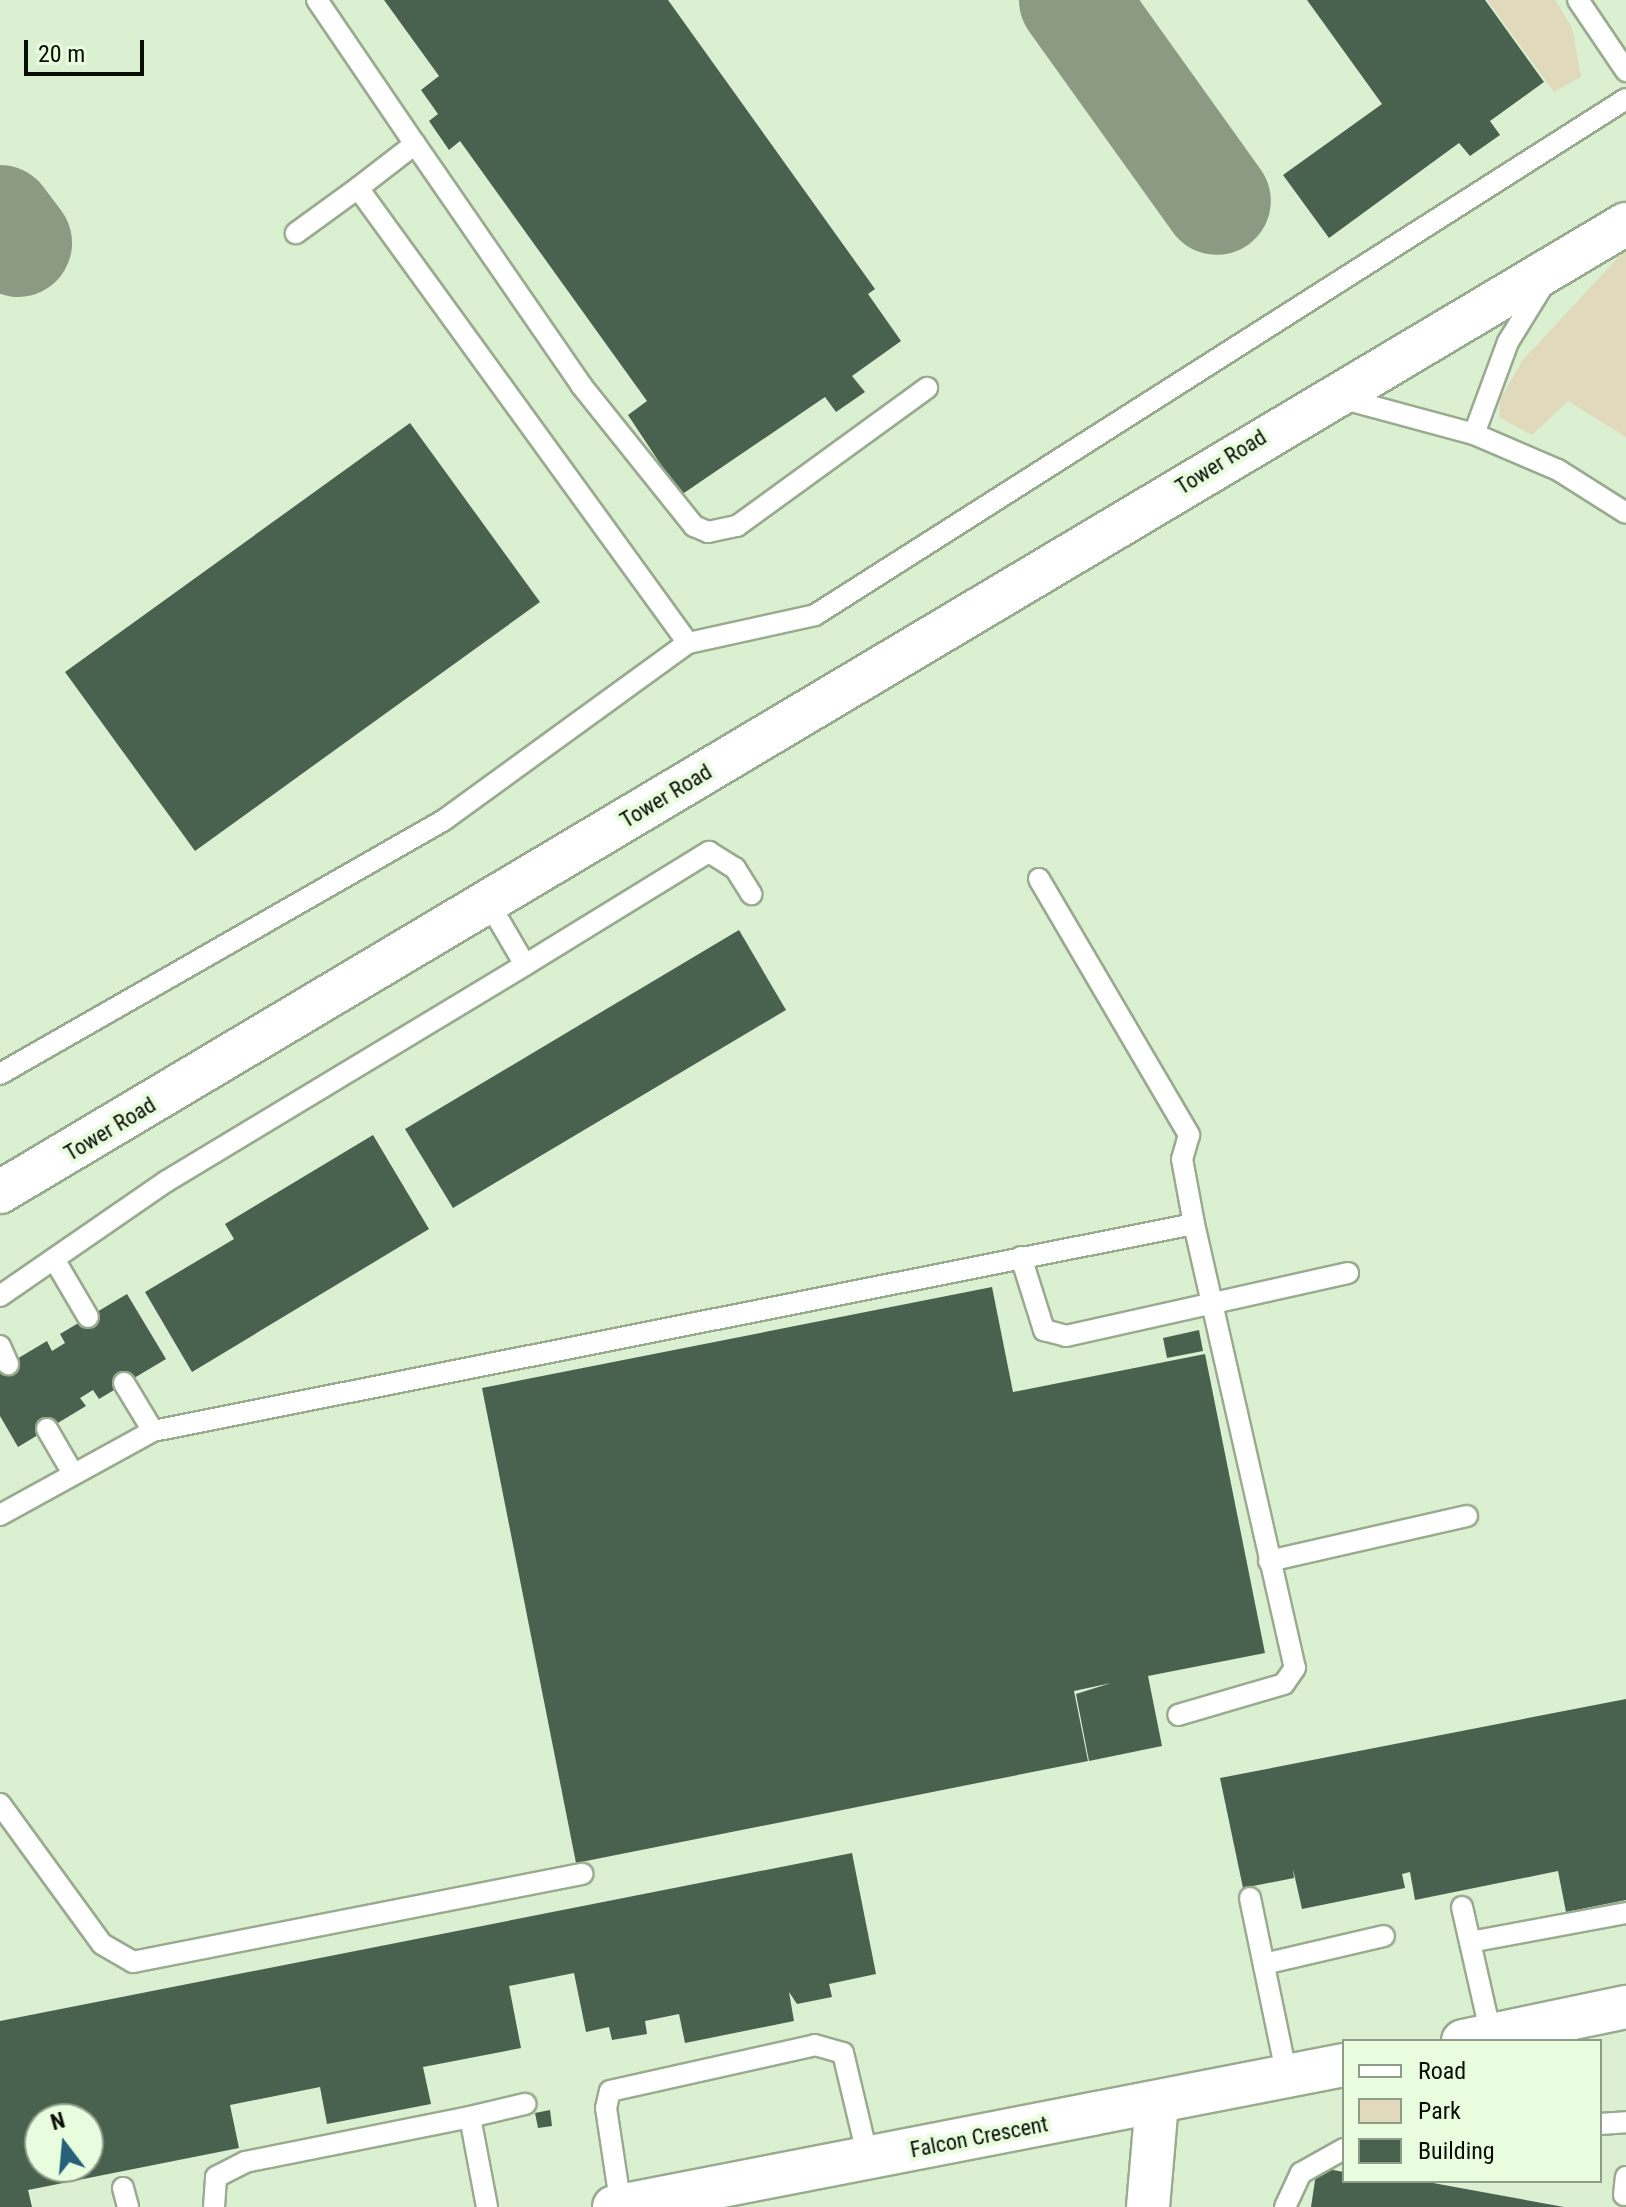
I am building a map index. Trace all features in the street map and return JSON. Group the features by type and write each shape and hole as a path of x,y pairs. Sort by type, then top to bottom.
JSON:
{"street":[{"name":"Tower Road","path":"0,1192 490,905 1329,395 1626,224"},
{"path":"1477,2038 1626,2007"},
{"name":"Falcon Crescent","path":"619,2207 1342,2065"},
{"path":"1148,2207 1157,2102"}],"lane":[{"path":"317,0 581,385 694,526 708,532 737,526 927,388"},
{"path":"1578,0 1626,71"},
{"path":"0,1074 444,820 688,643 815,615 1626,99"},
{"path":"296,233 415,144"},
{"path":"358,188 688,643"},
{"path":"1474,434 1508,342 1554,267"},
{"path":"1329,395 1474,434 1558,470 1626,513"},
{"path":"0,1296 167,1181 709,852 735,868 751,894"},
{"path":"1039,879 1189,1135 1182,1159 1210,1307 1294,1675 1178,1715"},
{"path":"490,905 525,965"},
{"path":"0,1515 71,1470 153,1431 1194,1224"},
{"path":"1021,1257 1038,1317 1055,1334 1210,1307 1348,1273"},
{"path":"54,1259 88,1317"},
{"path":"124,1383 153,1431"},
{"path":"47,1429 71,1470"},
{"path":"1269,1561 1467,1516"},
{"path":"0,1804 102,1944 123,1960 582,1874"},
{"path":"1250,1898 1287,2076"},
{"path":"1462,1907 1470,1942 1477,2038"},
{"path":"1470,1942 1626,1913"},
{"path":"1264,1964 1384,1936"},
{"path":"619,2207 606,2108 610,2091 815,2045 843,2053 868,2158"},
{"path":"214,2207 216,2177 236,2165 525,2104"},
{"path":"470,2117 487,2207"},
{"path":"1602,2124 1626,2122"},
{"path":"1285,2207 1301,2173 1342,2150"}],"green space":[{"path":"1487,0 1555,0 1572,28 1581,77 1554,92"},
{"path":"1626,249 1626,437 1568,401 1532,435 1499,417 1500,400 1522,361"}],"building":[{"path":"384,0 668,0 875,289 868,294 901,341 852,376 865,392 836,412 825,397 681,495 628,415 647,401 460,141 449,150 429,121 438,114 421,90 439,76"},
{"path":"1307,0 1485,0 1544,82 1490,121 1500,135 1470,156 1459,143 1329,238 1283,175 1382,104"},
{"path":"410,423 540,602 195,851 65,672"},
{"path":"739,930 786,1010 453,1208 405,1129"},
{"path":"373,1135 429,1229 192,1372 145,1292 234,1239 225,1224"},
{"path":"992,1287 1013,1392 1205,1354 1265,1653 1148,1676 1162,1746 1089,1761 1076,1694 1111,1683 1074,1691 1088,1761 576,1863 482,1388"},
{"path":"127,1294 166,1359 99,1399 93,1390 80,1398 86,1406 18,1447 0,1416 0,1369 47,1341 52,1351 65,1343 60,1334"},
{"path":"1199,1330 1203,1351 1167,1358 1163,1338"},
{"path":"1626,1699 1626,1900 1566,1912 1558,1871 1415,1900 1410,1872 1402,1874 1405,1888 1302,1909 1293,1869 1294,1878 1243,1888 1220,1778"},
{"path":"852,1853 876,1974 829,1984 832,1997 797,2004 789,1992 794,2021 685,2043 679,2014 645,2021 647,2034 612,2040 609,2027 586,2032 574,1973 509,1986 521,2048 423,2067 431,2104 327,2124 320,2087 230,2105 239,2148 104,2175 104,2103 24,2103 24,2183 63,2183 28,2190 32,2207 0,2207 0,2021"},
{"path":"550,2110 552,2126 538,2128 535,2113"},
{"path":"1317,2167 1342,2172 1342,2183 1433,2183 1564,2207 1311,2207"}],"taxiway":[{"path":"1073,0 1217,201"},
{"path":"0,219 18,243"}]}
